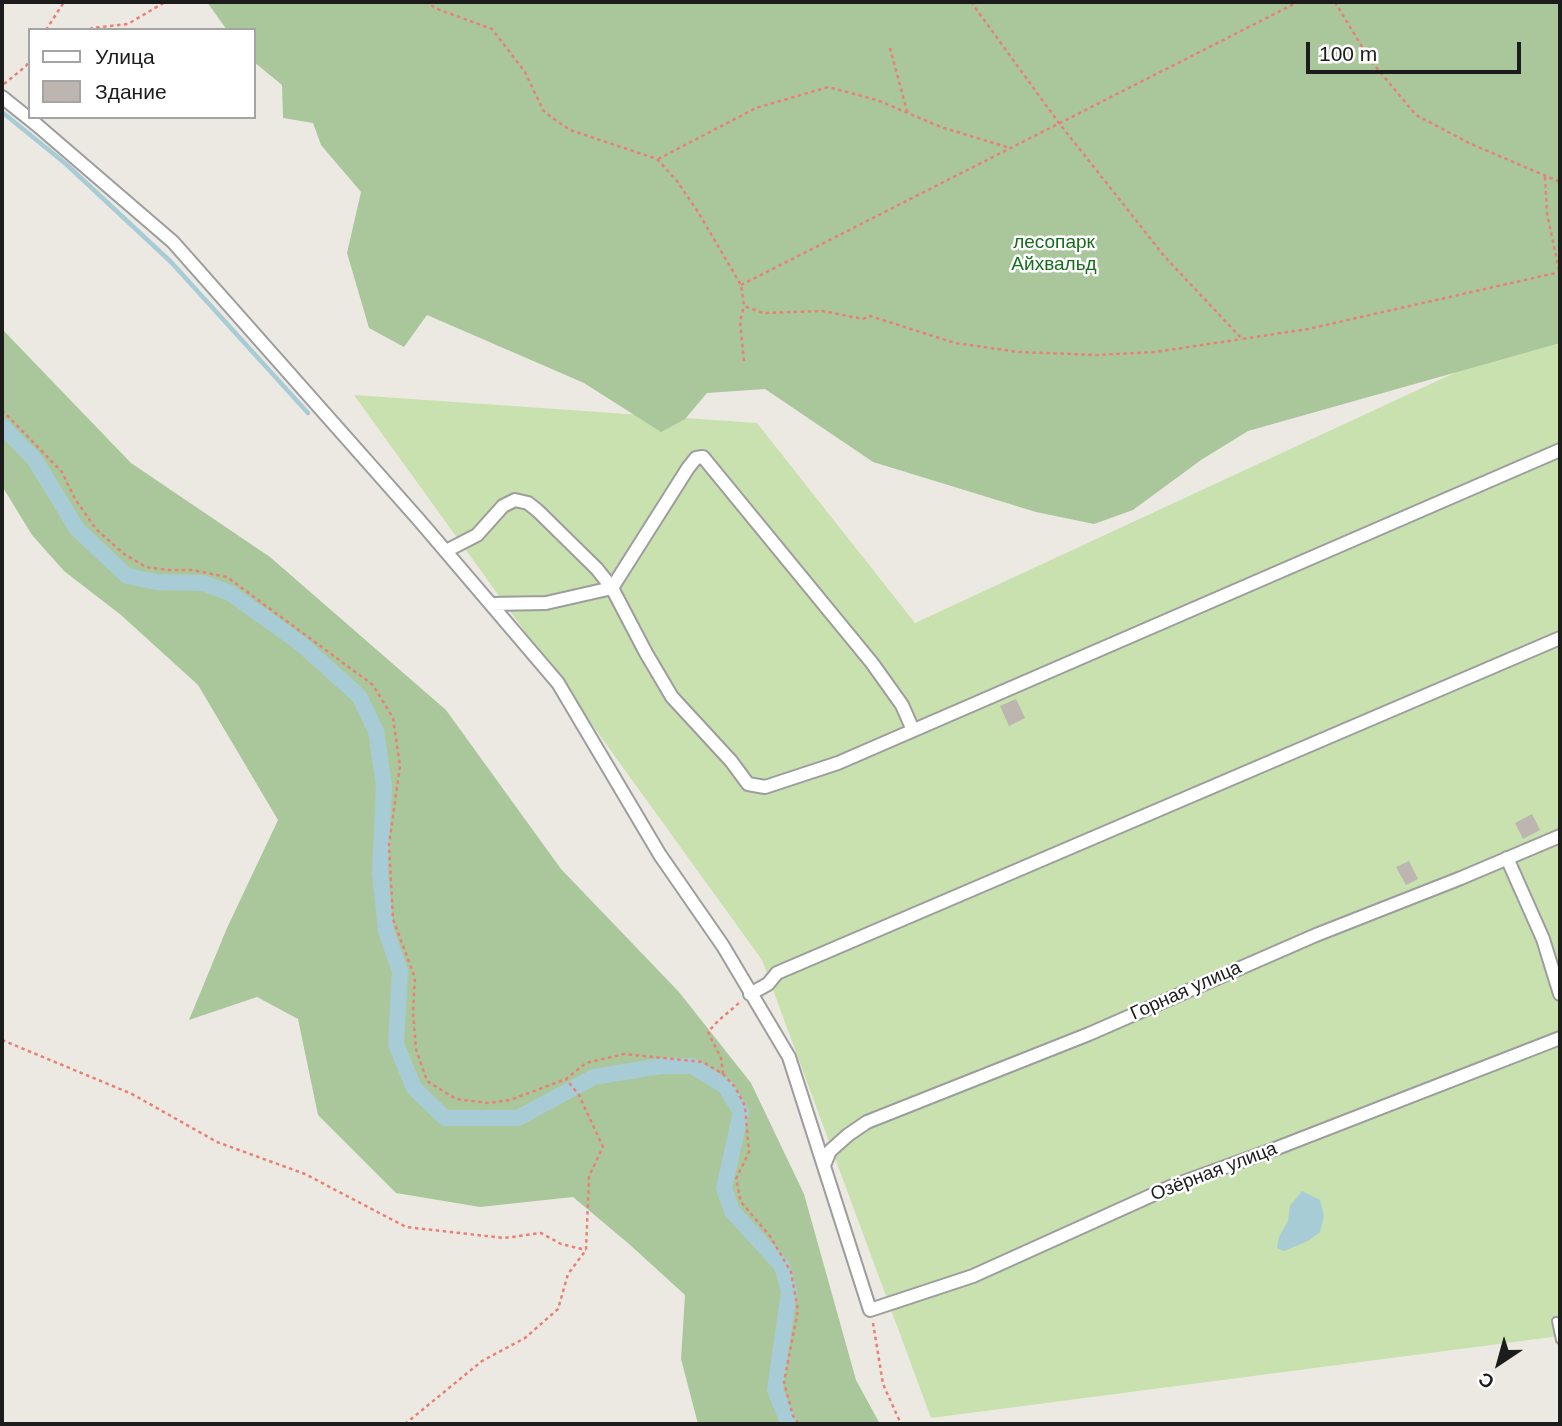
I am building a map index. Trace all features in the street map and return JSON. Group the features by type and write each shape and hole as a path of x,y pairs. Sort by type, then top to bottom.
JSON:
{"street":[{"path":"2,97 28,118"},
{"path":"30,119 173,242 446,551 558,683 660,855 723,946 789,1057 870,1310"},
{"path":"446,551 477,535 503,506 515,500 527,503 538,511 612,587 672,697 748,784 765,787 838,763 1560,450"},
{"path":"491,604 546,603 612,587 688,468 696,458 704,457 872,663 902,705 913,730"},
{"path":"750,994 768,984 777,973 1560,638"},
{"name":"Горная улица","path":"825,1163 830,1151 867,1122 1089,1034 1316,935 1560,836"},
{"path":"1507,858 1543,939 1560,994"},
{"name":"Озёрная улица","path":"870,1310 973,1276 1170,1187 1560,1038"}],"lane":[{"path":"1556,1321 1560,1340"}],"path":[{"path":"47,28 64,2"},
{"path":"91,28 128,24 165,2"},
{"path":"425,2 492,29 525,72 543,110 551,117 570,130 657,159 677,181 741,285 744,306 740,323 744,361"},
{"path":"971,2 1059,123 1165,257 1242,339"},
{"path":"741,285 1298,2"},
{"path":"1335,2 1370,61 1416,115 1469,143 1560,182"},
{"path":"890,48 908,115"},
{"path":"2,86 28,65"},
{"path":"657,159 756,108 828,87 877,100 908,115 1010,148"},
{"path":"744,306 763,313 823,311 863,318 870,316 956,343 1019,352 1097,355 1155,352 1308,329 1560,274 1547,213 1545,177"},
{"path":"2,410 62,472 75,499 96,529 124,554 146,567 192,570 227,578 373,685 393,718 400,766 389,845 393,919 415,978 413,1012 416,1049 427,1081 456,1099 488,1103 510,1100 566,1079 586,1063 624,1054 703,1062 723,1074 735,1087 745,1107 749,1152 736,1179 741,1202 770,1237 792,1272 798,1310 784,1382 793,1416 799,1424"},
{"path":"723,1074 722,1058 708,1032 750,994"},
{"path":"2,1040 132,1094 217,1142 305,1174 406,1227 503,1238 541,1233 561,1244 586,1250"},
{"path":"405,1424 482,1361 525,1338 558,1309 568,1274 586,1250 589,1176 603,1147 579,1095 566,1079"},
{"path":"870,1310 883,1384 901,1424"}],"green space":[{"name":"лесопарк Айхвальд","path":"207,2 1560,2 1560,343 1248,431 1201,460 1133,510 1094,524 1036,512 873,462 765,389 707,393 685,419 661,432 584,383 427,315 404,347 369,328 347,253 361,192 321,145 313,123 283,118 282,85 256,64 256,28 226,28"},
{"path":"1560,324 1560,1336 931,1418 762,960 354,395 757,423 915,623"},
{"path":"2,329 131,463 270,557 446,710 561,869 679,992 751,1083 804,1194 856,1380 880,1424 698,1424 681,1359 685,1295 573,1197 480,1207 396,1193 318,1115 298,1019 257,997 189,1020 227,928 278,820 198,685 121,615 64,571 32,535 2,486"}],"water":[{"path":"1302,1191 1320,1200 1324,1216 1320,1232 1308,1241 1284,1251 1277,1248 1279,1237 1288,1221 1290,1206"}],"building":[{"path":"1016,699 1025,718 1009,726 1000,706"},
{"path":"1532,814 1540,830 1523,839 1515,823"},
{"path":"1409,861 1418,879 1406,885 1396,867"}],"waterway":[{"path":"2,112 66,164 171,262 308,413"},
{"path":"2,426 35,460 77,529 127,576 157,582 203,583 230,593 300,643 359,696 376,731 384,786 380,873 386,931 400,971 396,1044 414,1088 445,1118 518,1118 594,1077 661,1066 692,1066 725,1086 741,1112 724,1188 732,1211 782,1266 789,1291 775,1390 789,1424"}]}
